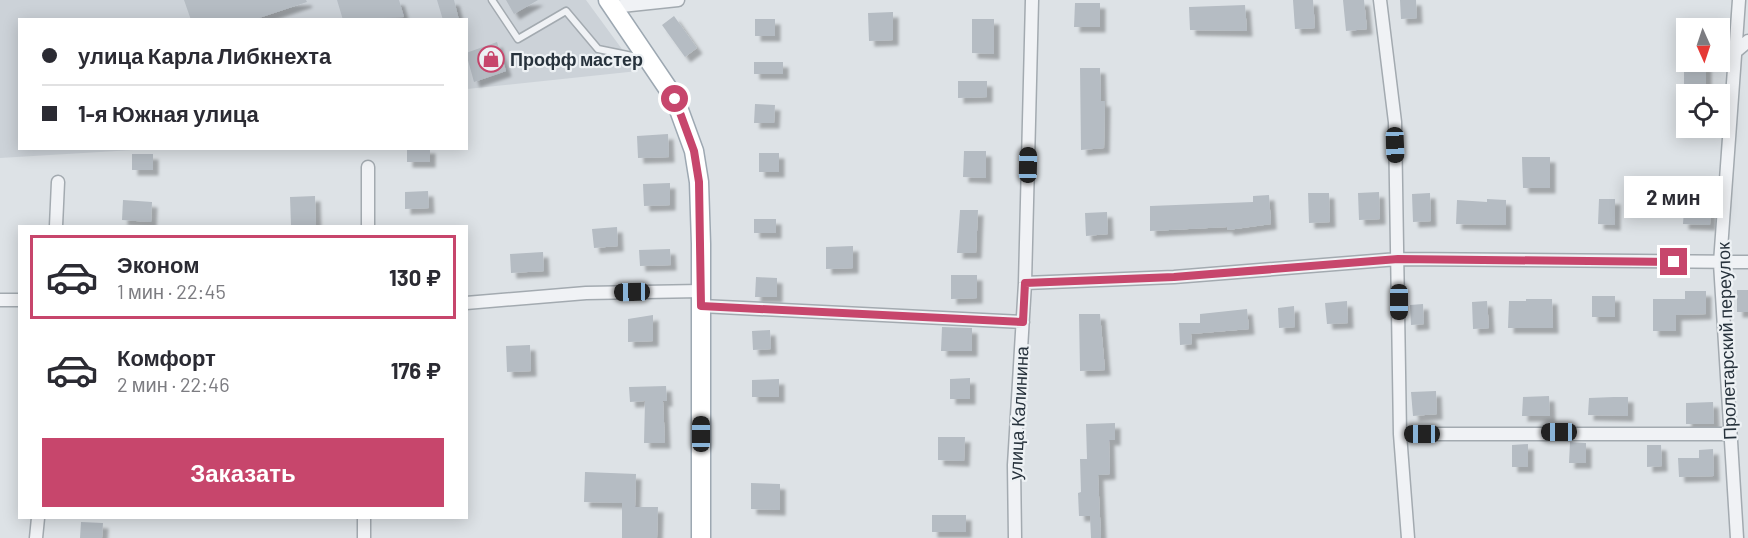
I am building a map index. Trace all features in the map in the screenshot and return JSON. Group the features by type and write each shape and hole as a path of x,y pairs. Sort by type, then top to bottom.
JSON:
{"main road":[{"path":"610,3 675,99 694,151 699,182 701,538"}],"street":[{"path":"610,3 678,0"},
{"name":"улица Калинина","path":"1015,538 1014,465 1025,283 1032,0"},
{"path":"1380,0 1395,122 1400,434 1408,538"},
{"name":"Пролетарский переулок","path":"1737,538 1720,263 1739,0"},
{"path":"1734,53 1748,41"},
{"path":"1734,53 1748,54"},
{"path":"368,167 368,225"},
{"path":"56,225 58,182"},
{"path":"1025,283 1174,277 1398,259 1748,262"},
{"path":"468,303 586,293 701,298 1023,322"},
{"path":"0,300 18,300"},
{"path":"1400,434 1729,434"},
{"path":"36,538 38,519"},
{"path":"364,519 364,538"}],"lane":[{"path":"492,0 518,39 566,11 598,49 650,59"}],"shaded area":[{"path":"0,0 586,0 638,71 468,89 468,18 18,18 18,150 133,150 0,158"}],"building":[{"path":"184,0 306,0 307,2 259,18 190,18"},
{"path":"337,0 399,0 404,17 384,18 342,18"},
{"path":"437,0 454,0 458,18 442,18"},
{"path":"506,0 538,0 514,14"},
{"path":"1293,0 1313,0 1315,28 1295,29"},
{"path":"1343,0 1364,0 1367,29 1346,31"},
{"path":"1400,0 1416,0 1417,18 1401,19"},
{"path":"1075,3 1100,3 1100,27 1074,27"},
{"path":"1245,5 1247,31 1190,30 1189,7"},
{"path":"893,12 893,40 869,41 868,13"},
{"path":"674,16 697,48 685,57 662,25"},
{"path":"755,19 775,19 775,36 755,36"},
{"path":"972,19 994,19 994,54 972,53"},
{"path":"497,42 506,71 474,82 468,52"},
{"path":"754,62 783,62 783,74 754,74"},
{"path":"1080,68 1100,68 1101,101 1105,101 1104,148 1081,150"},
{"path":"1684,72 1706,72 1706,84 1684,84"},
{"path":"958,81 987,81 987,97 958,98"},
{"path":"755,104 775,105 774,123 754,123"},
{"path":"668,134 669,157 638,158 637,136"},
{"path":"407,150 430,150 430,162 407,162"},
{"path":"964,151 986,151 986,178 963,177"},
{"path":"759,153 779,153 779,172 759,172"},
{"path":"132,154 153,154 153,170 132,170"},
{"path":"1522,157 1550,157 1550,188 1523,188"},
{"path":"670,183 670,205 644,206 643,184"},
{"path":"428,191 429,208 405,209 405,192"},
{"path":"1379,192 1380,219 1359,220 1358,193"},
{"path":"1308,193 1329,193 1330,222 1309,223"},
{"path":"1430,193 1431,221 1413,222 1412,194"},
{"path":"1685,194 1711,195 1710,225 1683,224"},
{"path":"1269,195 1271,224 1228,230 1227,227 1150,231 1150,206 1253,202 1253,196"},
{"path":"315,196 316,225 291,225 290,197"},
{"path":"1487,199 1506,200 1506,225 1456,224 1457,200 1487,202"},
{"path":"1599,199 1615,199 1615,225 1598,224"},
{"path":"123,200 152,202 151,222 122,220"},
{"path":"960,210 978,210 976,253 957,253"},
{"path":"1107,212 1108,234 1086,236 1085,213"},
{"path":"754,219 776,219 776,233 754,233"},
{"path":"617,227 618,246 594,248 592,229"},
{"path":"853,246 853,268 826,269 826,247"},
{"path":"670,249 671,265 640,266 639,250"},
{"path":"543,252 544,271 511,273 510,254"},
{"path":"951,275 977,275 977,298 951,299"},
{"path":"756,277 777,278 777,297 755,297"},
{"path":"1737,290 1748,290 1748,312 1737,312"},
{"path":"1685,291 1706,291 1706,314 1676,315 1676,331 1653,331 1653,299 1685,299"},
{"path":"1592,296 1615,296 1615,317 1592,317"},
{"path":"1526,299 1552,299 1553,328 1508,328 1509,301 1526,301"},
{"path":"1347,301 1348,323 1327,324 1325,303"},
{"path":"1487,301 1489,328 1473,329 1472,302"},
{"path":"1423,304 1424,324 1411,325 1410,305"},
{"path":"1294,306 1295,327 1279,328 1278,308"},
{"path":"1247,309 1249,329 1191,334 1192,344 1180,345 1179,323 1200,323 1200,314"},
{"path":"1079,314 1100,314 1105,370 1080,371"},
{"path":"653,315 653,341 628,342 628,319"},
{"path":"942,327 972,328 972,351 941,351"},
{"path":"770,330 771,349 753,350 752,331"},
{"path":"530,345 531,371 507,372 506,346"},
{"path":"970,378 970,399 950,399 950,379"},
{"path":"779,379 779,397 752,397 752,380"},
{"path":"666,386 667,401 663,401 665,443 644,443 645,401 630,402 629,387"},
{"path":"1436,391 1437,414 1413,416 1411,392"},
{"path":"1549,396 1550,416 1522,416 1523,397"},
{"path":"1628,397 1628,416 1588,415 1589,398"},
{"path":"1713,402 1714,424 1686,424 1686,403"},
{"path":"1115,423 1115,440 1109,440 1110,474 1098,475 1101,538 1091,538 1090,516 1079,516 1080,459 1087,459 1086,424"},
{"path":"938,437 965,437 964,461 938,460"},
{"path":"1570,442 1586,443 1586,463 1569,463"},
{"path":"1528,444 1528,467 1512,467 1512,445"},
{"path":"1647,445 1661,445 1662,466 1647,467"},
{"path":"1713,449 1714,476 1679,477 1678,458 1699,458 1699,450"},
{"path":"585,472 636,474 635,507 658,507 657,538 622,538 622,503 584,502"},
{"path":"751,483 780,484 780,510 751,509"},
{"path":"932,515 966,515 966,532 932,532"},
{"path":"81,522 103,523 102,538 80,538"}],"place":[{"name":"Профф мастер","path":"491,59"}],"route":[{"path":"675,99 694,151 699,182 701,306 1023,322 1025,283 1174,277 1398,259 1674,262"}]}
